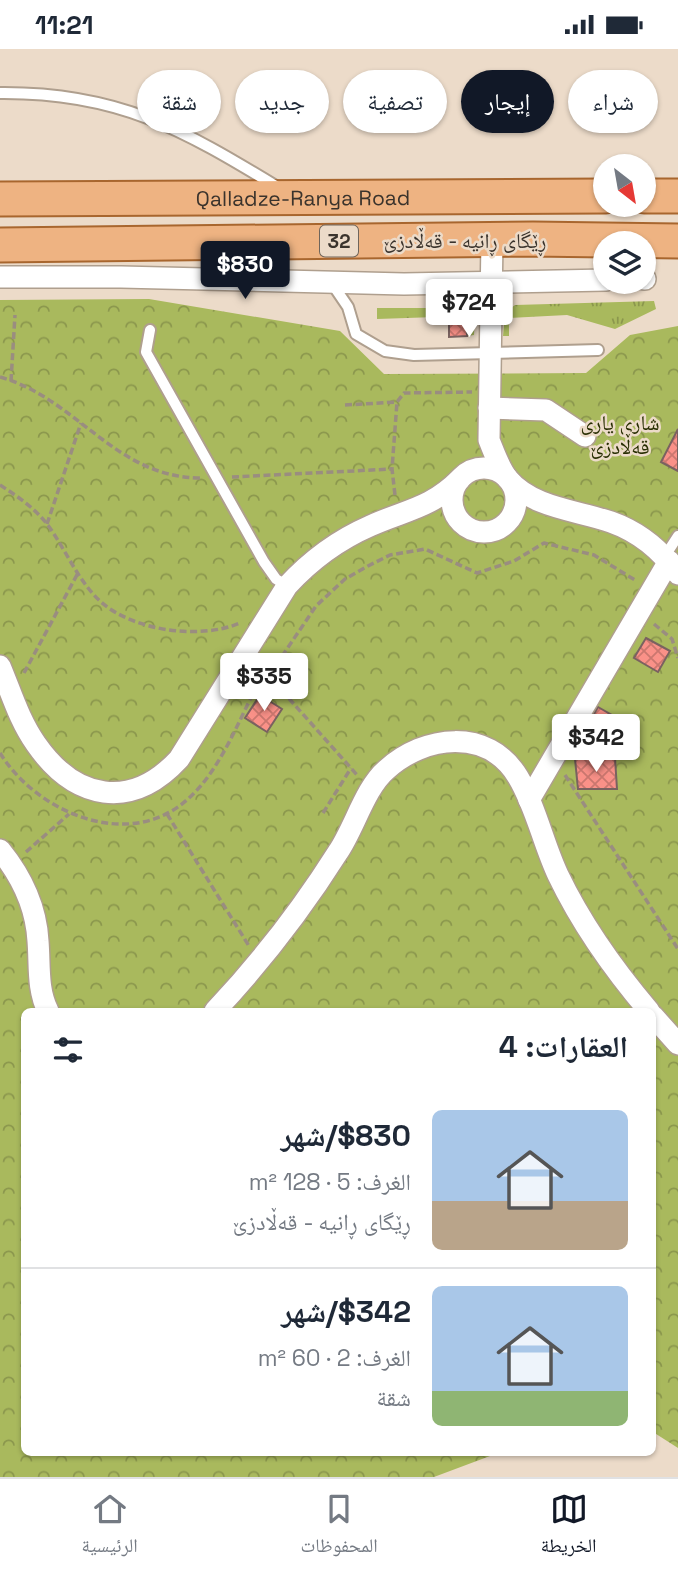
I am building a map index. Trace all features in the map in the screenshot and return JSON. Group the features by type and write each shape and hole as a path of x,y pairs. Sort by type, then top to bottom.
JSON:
{"main road":[{"name":"Qalladze-Ranya Road","path":"0,199 593,196"},
{"path":"656,196 678,196"},
{"name":"ڕێگای ڕانیە - قەڵادزێ","path":"0,245 492,239 678,241"}],"street":[{"path":"492,239 489,440 516,497 511,518"},
{"path":"0,277 331,282 593,280"},
{"path":"489,408 545,410 585,436"},
{"path":"464,526 457,518 452,498 489,440"},
{"path":"0,666 21,718 37,745 54,764 78,783 121,795 143,788 164,775 179,759 287,586 304,567 330,548 406,505 436,500 464,476 488,469 507,478 531,497 544,503 612,523 642,537 670,564 636,616 529,800"},
{"path":"406,505 447,517 473,531 494,531 511,518 544,503"},
{"path":"218,1008 284,931 341,849 383,772 416,748 440,742 477,742 499,754 517,776 568,893 630,989 646,1008"},
{"path":"10,854 35,910 41,998 46,1008"},
{"path":"656,1019 678,1044"}],"lane":[{"path":"0,93 59,94 122,108 194,138 294,197"},
{"path":"331,282 348,307 356,334 385,351 414,355 598,350"},
{"path":"150,330 146,352 264,562 276,579 287,586"},
{"path":"670,564 678,536"}],"path":[{"path":"11,380 15,315"},
{"path":"406,505 392,469 397,402 404,393 473,392"},
{"path":"345,405 397,402"},
{"path":"47,524 81,422"},
{"path":"0,485 37,512 102,603 169,631 203,632 227,629 248,620"},
{"path":"240,684 256,688 316,606 345,579 390,555 415,549 440,554 477,573 514,561 536,545 562,545 594,555 651,591"},
{"path":"22,678 78,573"},
{"path":"636,616 657,626 673,639 678,658"},
{"path":"268,675 365,783"},
{"path":"554,757 678,949"},
{"path":"323,813 351,768"},
{"path":"10,854 69,814"},
{"path":"167,814 253,952"}],"green space":[{"name":"شاری یاری قەڵادزێ","path":"149,299 340,331 384,374 586,373 630,335 678,326 678,1448 656,1434 656,1008 21,1008 21,1456 490,1456 434,1477 0,1477 0,300"},
{"path":"654,301 656,309 615,329 567,315 509,318 509,336 503,336 505,313 515,305"},
{"path":"377,308 472,308 475,310 474,335 467,336 466,316 377,319"}],"building":[{"path":"467,316 467,336 449,337 449,317"},
{"path":"678,429 678,471 661,462"},
{"path":"646,638 670,651 658,672 634,658"},
{"path":"260,695 282,709 267,732 245,718"},
{"path":"598,707 617,718 602,746 582,735"},
{"path":"615,758 617,789 578,789 575,759"}]}
